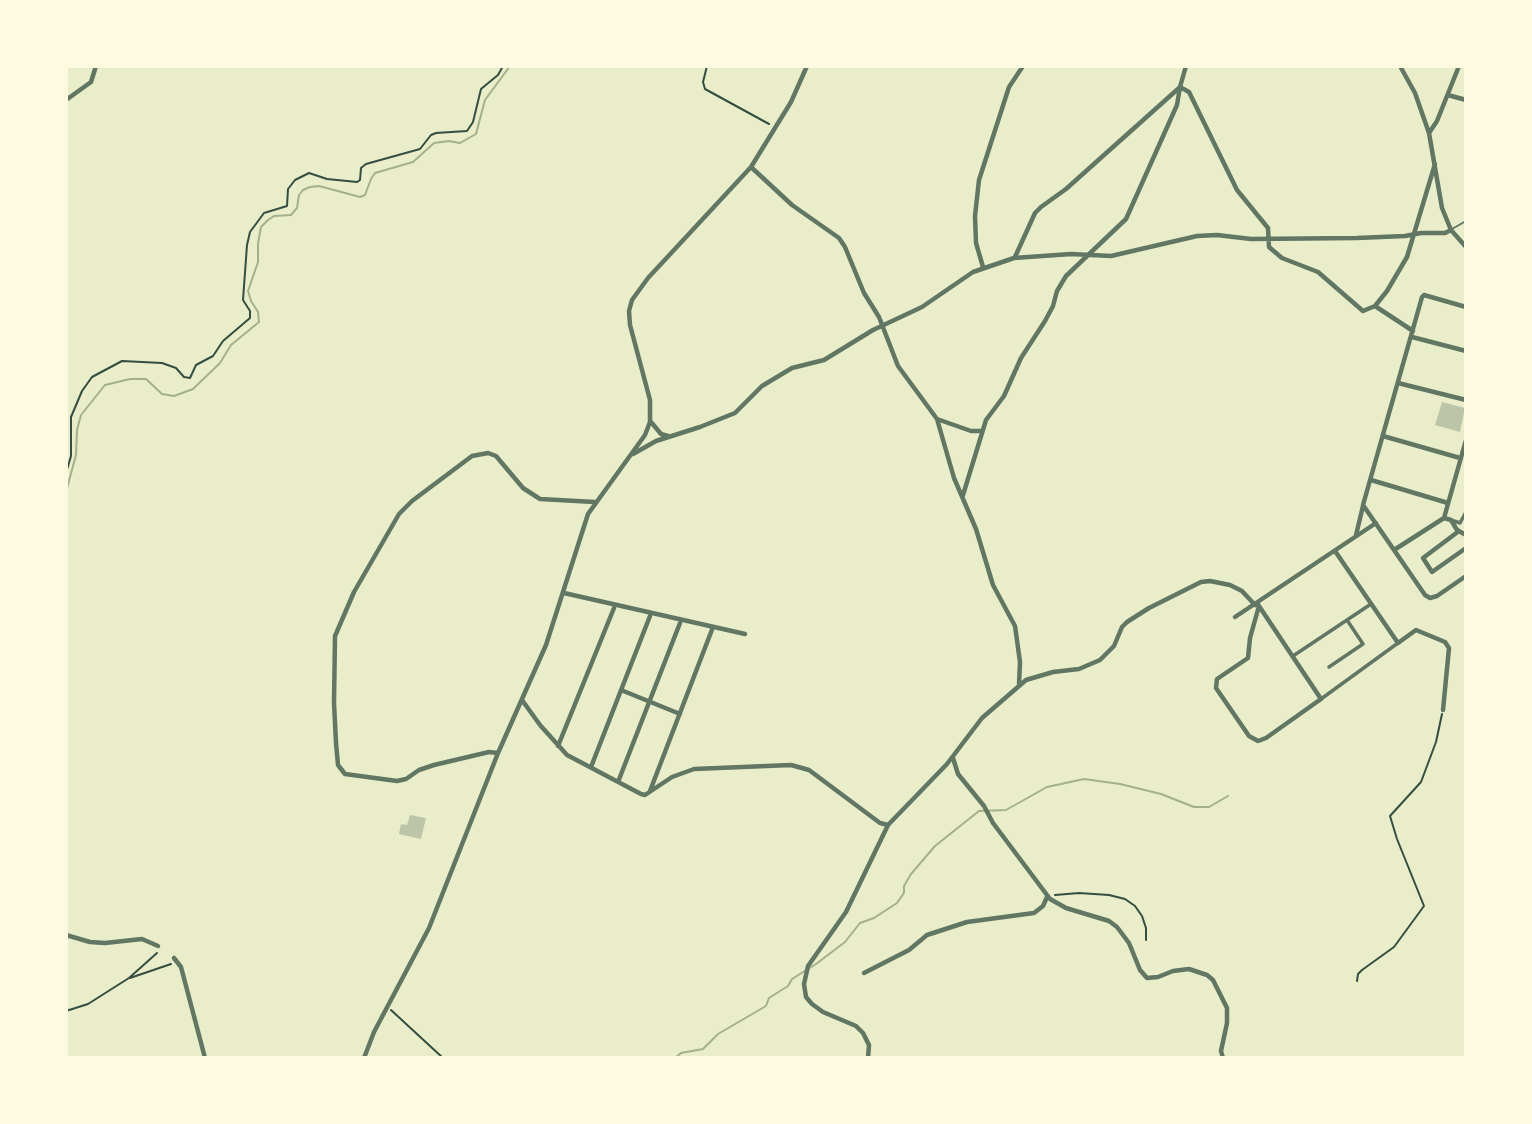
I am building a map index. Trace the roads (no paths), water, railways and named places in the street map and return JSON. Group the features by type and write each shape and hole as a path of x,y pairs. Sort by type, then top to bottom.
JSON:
{"street":[{"path":"66,100 91,82 96,66"},
{"path":"364,1058 374,1032 429,928 498,752 546,645 582,529 596,502 645,435 650,422 650,400 631,325 629,311 632,300 648,278 751,167 776,128 807,66"},
{"path":"983,267 976,243 975,216 979,180 1009,87 1023,66"},
{"path":"963,496 982,431 1021,358 1054,306 1057,291 1066,276 1126,219 1178,104 1186,66"},
{"path":"1400,66 1415,93 1429,132 1442,208 1451,230 1465,247"},
{"path":"1429,132 1437,121 1459,66"},
{"path":"1014,258 1035,213 1066,189 1180,87"},
{"path":"1180,87 1189,92 1237,191 1268,228 1269,247 1282,258 1318,272 1359,310 1367,311 1375,306 1407,257 1435,164"},
{"path":"1448,95 1465,100"},
{"path":"751,167 792,205 839,238 898,366 937,419 954,478 976,528 993,585 1015,626 1019,684"},
{"path":"632,454 668,437 735,413 762,386 779,375 792,368 824,360 881,326 922,307 983,267 1014,258 1090,254 1111,256 1197,236 1268,239 1405,236 1415,233 1445,233 1451,230"},
{"path":"1356,536 1424,295 1465,307"},
{"path":"1375,306 1412,334 1465,351"},
{"path":"1398,383 1465,400"},
{"path":"937,419 971,431 982,431"},
{"path":"650,422 661,434 668,437"},
{"path":"1383,436 1460,458"},
{"path":"1394,550 1444,518 1465,440"},
{"path":"498,752 434,765 397,781 345,774 338,765 334,716 335,636 345,610 400,514 412,501 472,456 488,453 496,456 523,488 540,499 596,502"},
{"path":"1371,481 1448,503"},
{"path":"1363,505 1425,595 1430,598 1437,596 1465,576"},
{"path":"1444,518 1460,523 1465,512"},
{"path":"1451,520 1465,535"},
{"path":"1235,617 1257,605 1376,523"},
{"path":"1459,531 1423,558 1432,572 1465,548"},
{"path":"1335,551 1398,643"},
{"path":"868,1058 867,1039 856,1026 823,1012 806,997 804,990 808,966 846,912 888,825 953,758 974,727 1019,684 1035,676 1079,669 1100,660 1114,646 1127,622 1201,582 1210,581 1230,585 1242,591 1257,605 1321,699"},
{"path":"564,593 746,634"},
{"path":"1293,656 1371,604"},
{"path":"1257,605 1248,657 1217,679 1216,688 1249,736 1258,741 1266,738 1416,631 1445,642 1449,648 1443,710"},
{"path":"558,746 614,608"},
{"path":"590,768 650,616"},
{"path":"1329,667 1363,644 1347,620"},
{"path":"618,782 680,622"},
{"path":"649,792 713,627"},
{"path":"621,690 680,713"},
{"path":"522,699 540,725 567,755 640,794 694,769 791,765 809,770 880,823 888,825"},
{"path":"953,758 958,774 984,806 1047,896 1066,908 1095,915 1117,927 1129,943 1140,970 1147,978 1188,969 1207,975 1213,980 1227,1008 1221,1051 1223,1058"},
{"path":"864,973 909,950 927,935 967,922 1034,913 1043,906 1047,896"},
{"path":"66,935 104,943 142,939 158,946"},
{"path":"176,960 194,1013 205,1058"}],"lane":[{"path":"1451,230 1465,221"}],"waterway":[{"path":"66,492 76,455 77,430 81,415 105,385 130,379 146,379 162,394 174,396 193,389 220,363 231,345 259,322 258,312 248,291 258,262 261,227 268,220 274,216 291,215 297,208 299,195 310,187 319,186 360,197 365,195 375,173 413,162 434,143 460,143 476,134 485,100 510,66"},
{"path":"675,1058 681,1053 703,1049 718,1034 766,1006 769,998 788,986 792,979 845,942 860,923 874,918 897,903 911,874 935,846 979,811 1006,810 1047,787 1084,779 1161,794 1194,807 1209,807 1228,796"}]}
